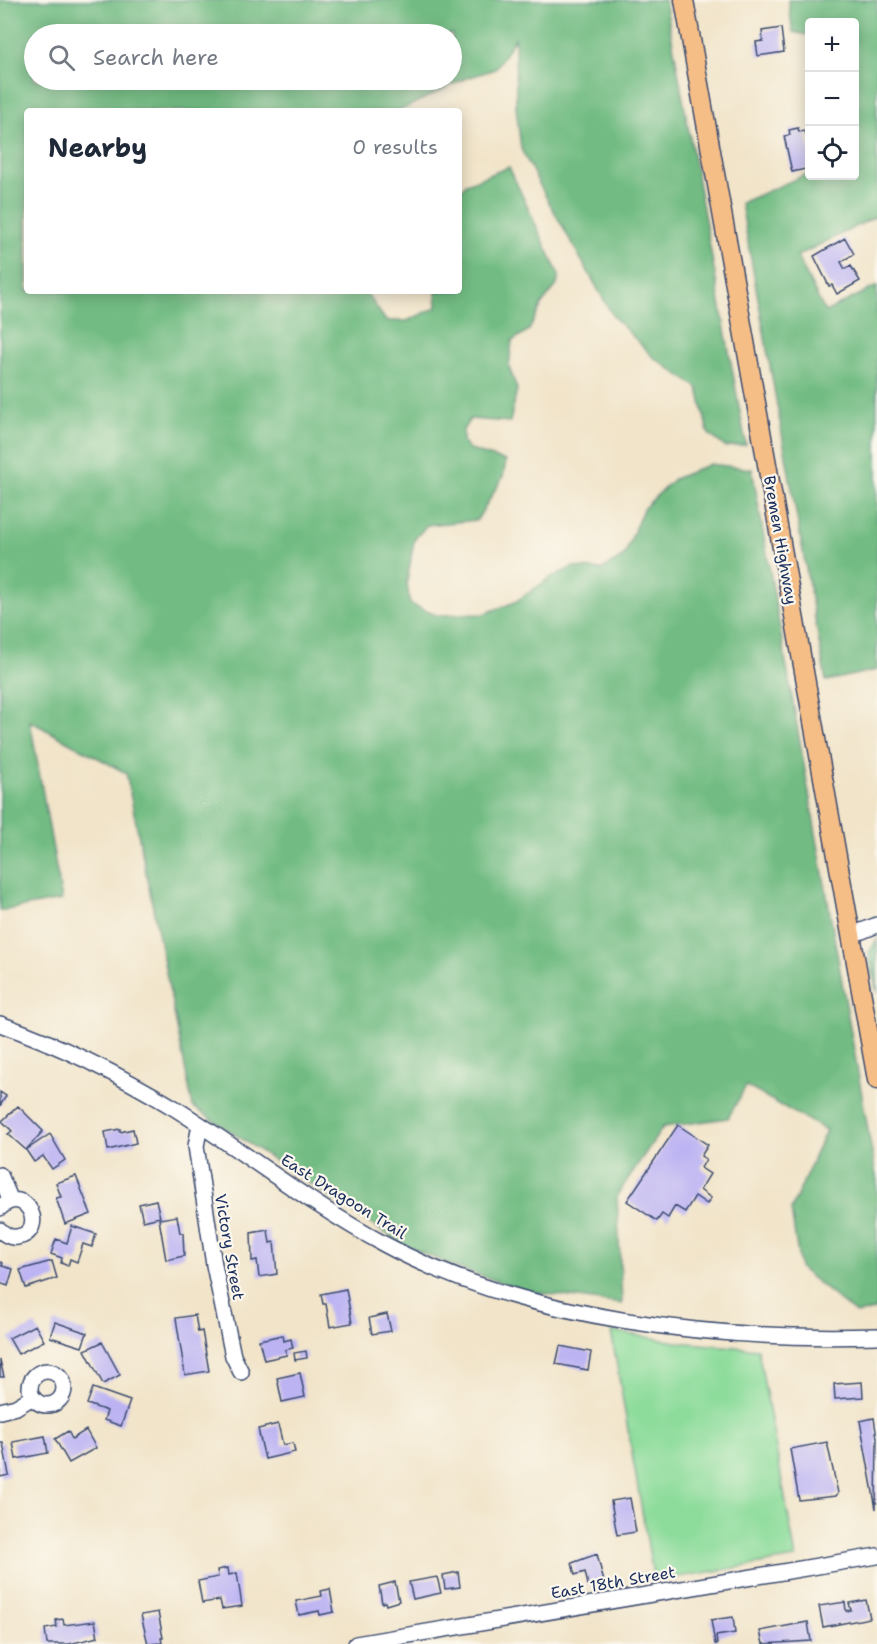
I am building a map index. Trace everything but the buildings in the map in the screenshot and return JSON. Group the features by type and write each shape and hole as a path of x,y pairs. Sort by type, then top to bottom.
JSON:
{"main road":[{"name":"Bremen Highway","path":"684,0 877,1080"}],"street":[{"path":"852,935 877,925"},
{"name":"East Dragoon Trail","path":"0,1024 87,1059 200,1125 378,1241 448,1274 488,1288 592,1312 709,1330 766,1335 877,1336"},
{"name":"Victory Street","path":"200,1125 196,1146 213,1254 233,1356 241,1372"},
{"path":"0,1174 5,1205 28,1206 32,1212 31,1227 21,1236 12,1237 0,1230"},
{"path":"0,1411 16,1407 32,1398"},
{"name":"East 18th Street","path":"356,1644 877,1556"}],"green space":[{"path":"0,0 665,0 746,445 725,447 708,433 698,388 653,357 613,316 521,149 516,107 515,38 495,69 462,80 462,24 24,24 24,90 442,90 405,108 24,108 24,294 367,294 386,321 407,321 437,307 436,294 462,294 462,189 466,184 509,167 559,275 557,285 542,304 529,330 512,341 509,367 517,389 510,422 470,419 463,430 463,443 470,450 506,461 503,477 477,520 427,525 414,540 407,583 410,604 436,615 483,614 515,602 553,576 574,567 601,570 624,556 643,509 674,479 710,464 752,469 877,1181 877,1307 874,1310 856,1314 800,1268 791,1210 826,1130 746,1086 728,1118 663,1127 617,1195 622,1304 526,1291 455,1267 402,1244 193,1107 126,773 30,721 62,900 0,911"},
{"path":"788,0 877,0 877,216 797,256 825,312 877,286 877,670 826,681 741,203 805,175 805,180 859,180 859,18 805,18 805,34 793,32"},
{"path":"877,939 877,994 869,953"},
{"path":"611,1331 676,1342 758,1349 796,1558 654,1581"}]}
